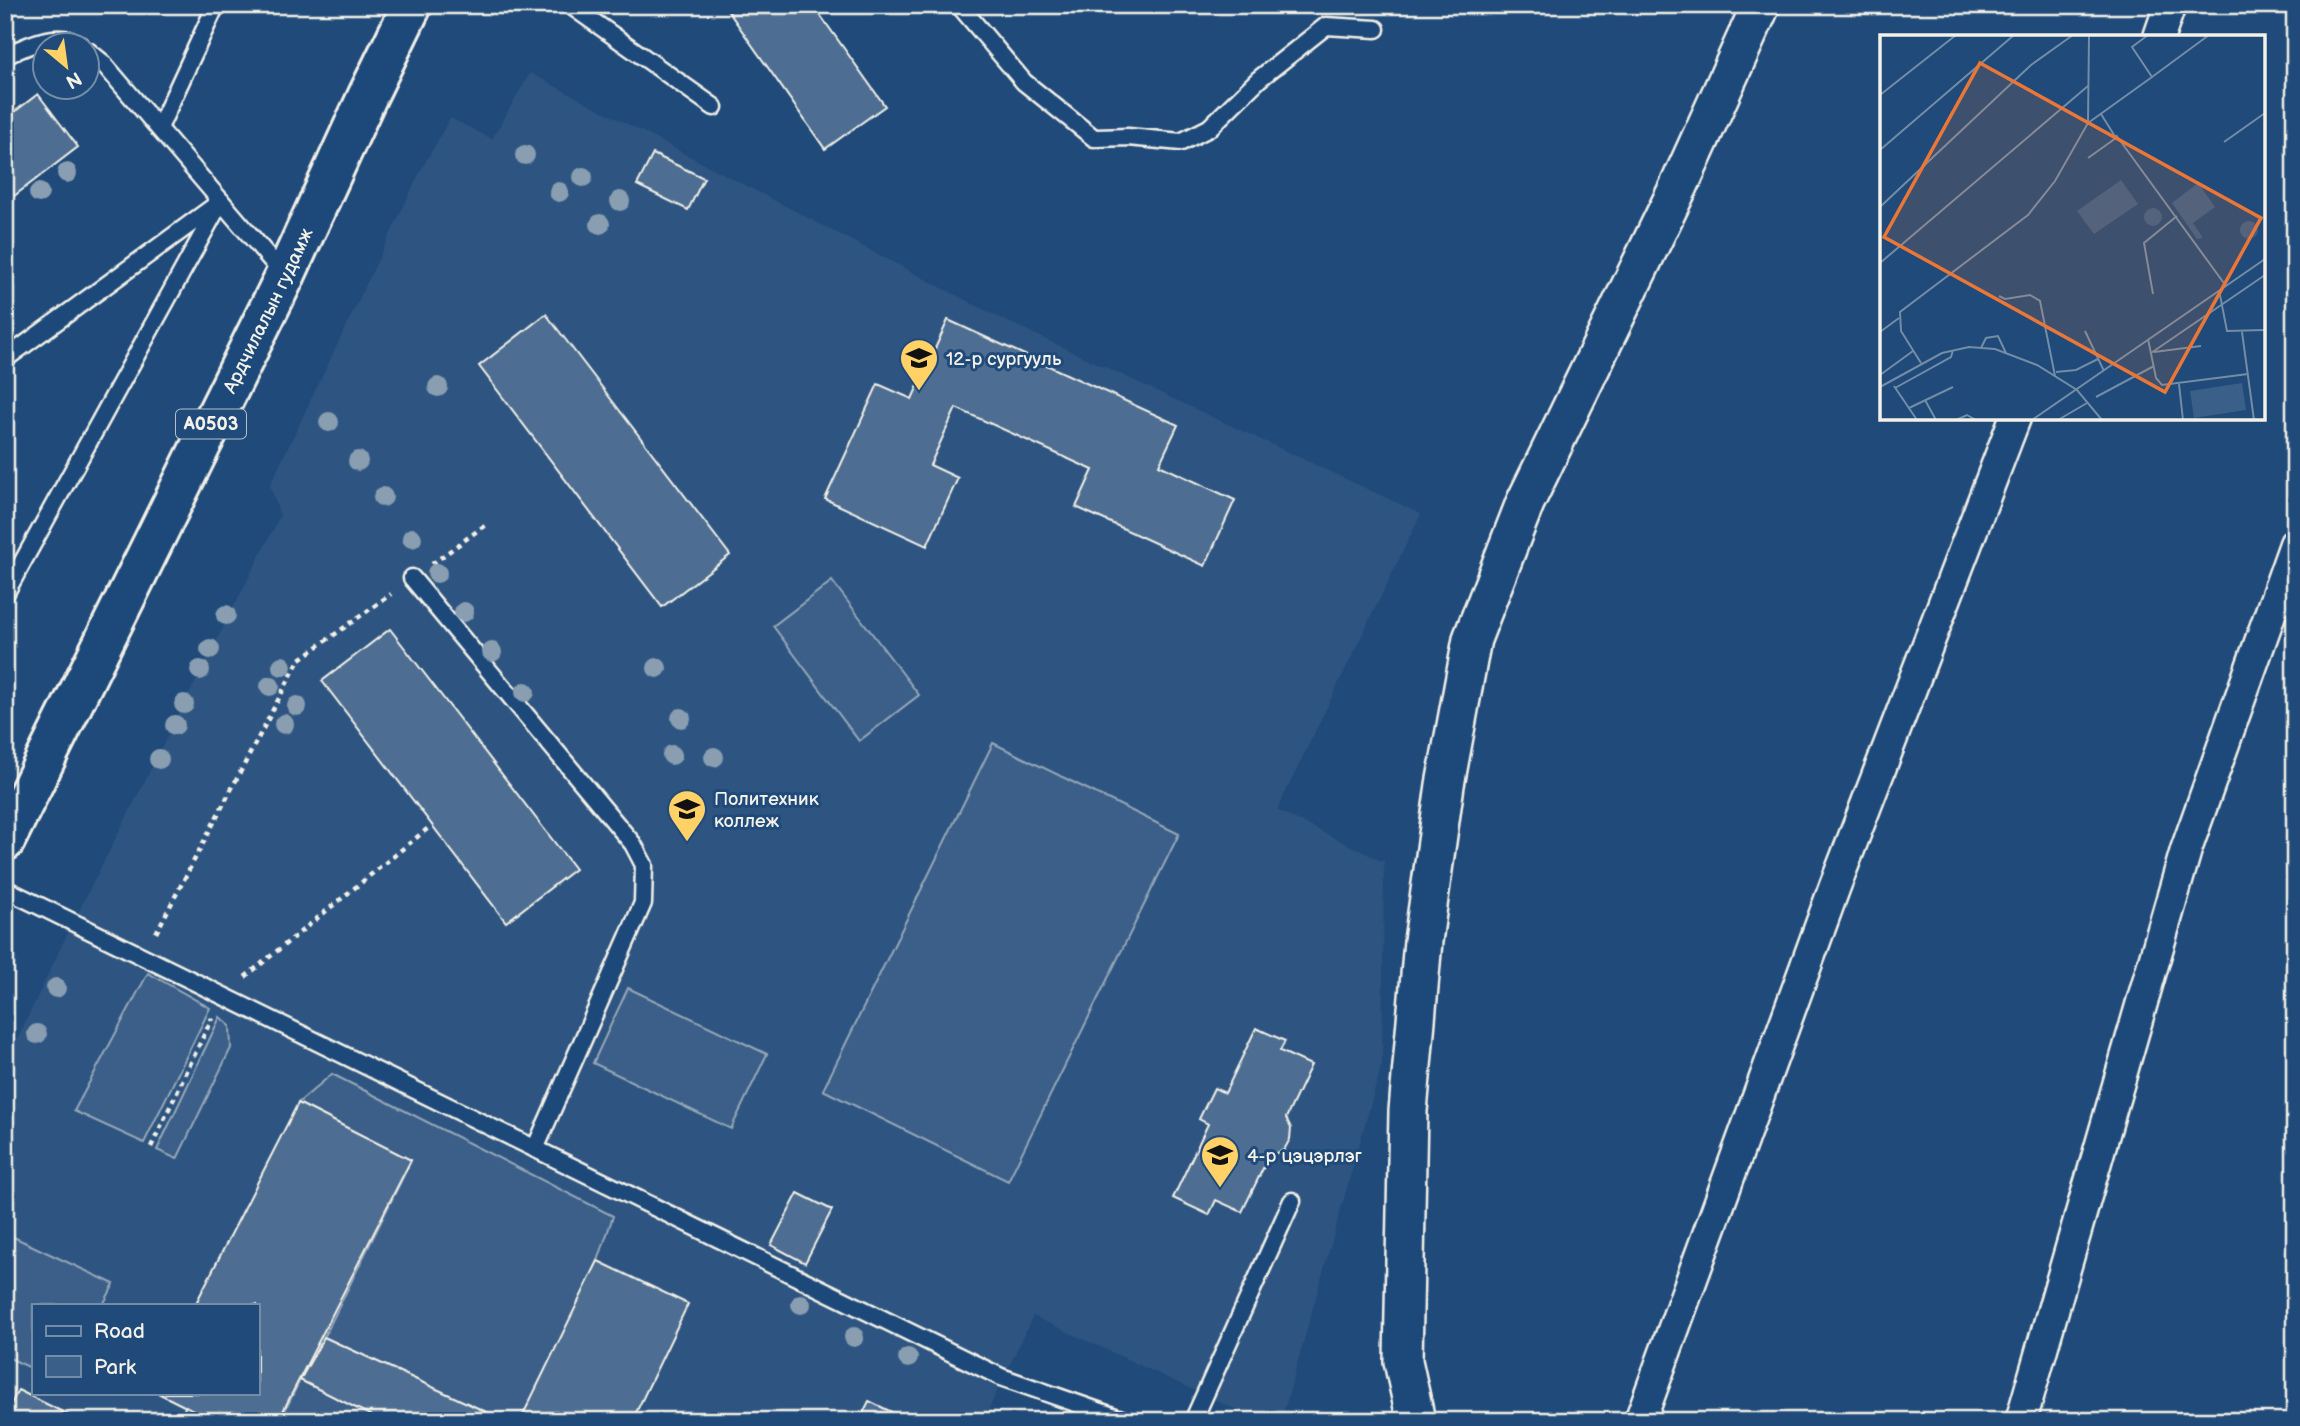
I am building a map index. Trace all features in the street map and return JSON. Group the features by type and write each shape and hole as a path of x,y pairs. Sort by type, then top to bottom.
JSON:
{"main road":[{"name":"Ардчилалын гудамж","path":"7,831 285,276 412,5"}],"street":[{"path":"1416,1421 1402,1361 1408,1111 1423,941 1445,785 1472,639 1525,503 1678,188 1761,5"},
{"path":"2160,35 2170,5"},
{"path":"1640,1421 1835,886 2014,420"},
{"path":"2021,1421 2186,849 2295,544"}],"lane":[{"path":"159,128 216,5"},
{"path":"570,5 714,107"},
{"path":"959,5 1024,82 1094,138 1128,137 1181,142 1209,128 1259,79 1326,26 1376,29"},
{"path":"5,56 32,44"},
{"path":"102,62 285,276"},
{"path":"5,359 221,201"},
{"path":"5,594 221,201"},
{"path":"412,578 633,844 644,865 643,903 535,1149"},
{"path":"5,890 1001,1377 1127,1421"},
{"path":"1193,1421 1292,1201"}],"path":[{"path":"144,957 299,660 488,523"},
{"path":"150,1147 223,995 432,824"}],"shaded area":[{"name":"Политехник коллеж","path":"530,73 1002,319 1421,514 1277,810 1384,862 1382,1064 1281,1421 1261,1421 1033,1316 983,1421 5,1421 5,1065 73,922 280,516 270,485 420,172 450,118 492,139"}],"green space":[{"path":"832,581 919,695 859,741 773,626"},
{"path":"993,743 1179,834 1008,1181 823,1090"},
{"path":"148,973 210,1008 144,1143 74,1111"},
{"path":"628,988 767,1054 731,1129 593,1063"},
{"path":"220,1017 230,1026 231,1048 177,1159 157,1150"},
{"path":"332,1074 613,1216 598,1261 523,1421 500,1421 324,1337 411,1161 298,1103"},
{"path":"7,1234 114,1284 104,1304 32,1304 32,1369 5,1356"},
{"path":"300,1380 385,1421 280,1421"}],"building":[{"path":"5,5 24,5 5,20"},
{"path":"724,5 813,5 885,106 825,149"},
{"path":"32,99 32,102 44,102 78,147 5,203 5,119"},
{"path":"653,154 704,178 688,210 637,185"},
{"path":"546,314 730,555 662,607 479,366"},
{"path":"948,320 1178,425 1159,465 1235,500 1205,566 1076,507 1093,470 956,408 930,465 958,478 927,546 825,499 878,384 912,399"},
{"path":"390,629 575,869 506,922 322,681"},
{"path":"1256,1028 1285,1041 1280,1051 1311,1065 1286,1118 1291,1128 1290,1139 1284,1150 1269,1156 1242,1212 1216,1200 1209,1215 1173,1198 1208,1124 1199,1119 1214,1088 1225,1093"},
{"path":"298,1103 411,1160 278,1421 214,1421 160,1394 259,1394 259,1304 196,1304"},
{"path":"798,1193 832,1210 805,1263 771,1245"},
{"path":"598,1261 688,1304 632,1421 520,1421"},
{"path":"324,1337 506,1421 382,1421 300,1380"},
{"path":"18,1390 81,1421 5,1421"},
{"path":"869,1401 910,1421 859,1421"},
{"path":"186,1406 204,1416 201,1421 177,1421"}],"place":[{"name":"12-р сургууль","path":"919,392"},
{"name":"Политехник коллеж","path":"687,843"},
{"name":"4-р цэцэрлэг","path":"1220,1189"}]}
